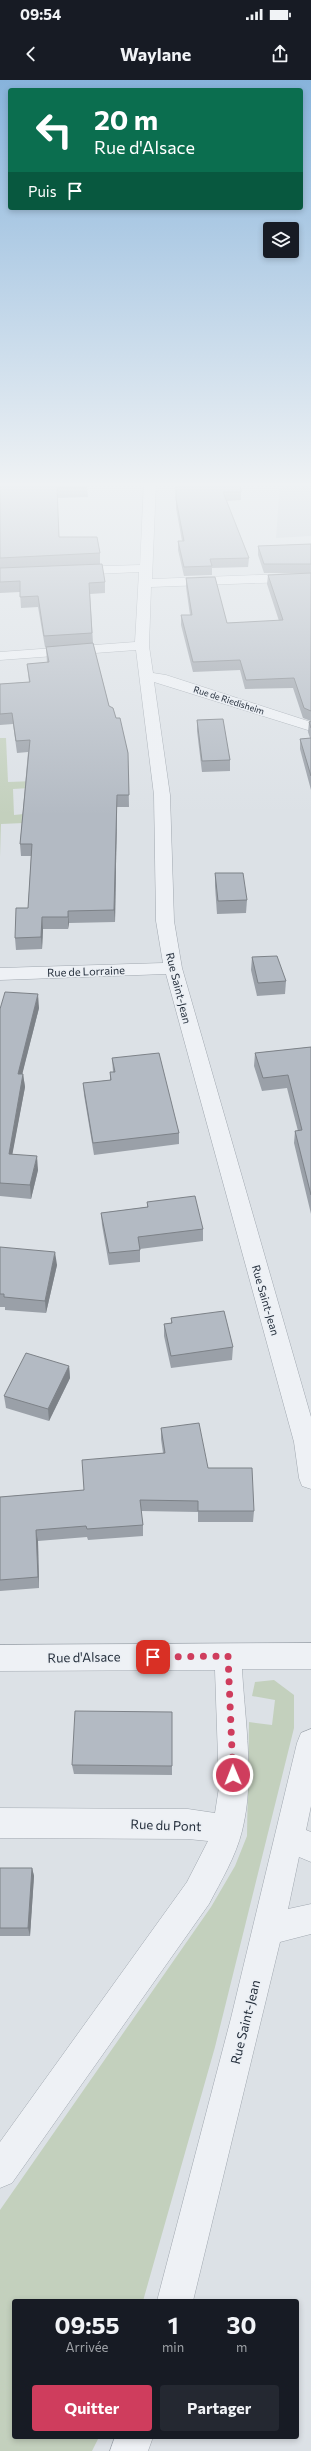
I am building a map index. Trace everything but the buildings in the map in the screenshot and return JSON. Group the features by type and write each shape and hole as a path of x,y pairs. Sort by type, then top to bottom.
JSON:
{"street":[{"name":"Rue Saint-Jean","path":"145,594 142,646 162,795 165,921 173,968 306,1442 311,1478"},
{"path":"0,656 142,646"},
{"name":"Rue de Riedisheim","path":"147,677 162,678 311,727"},
{"name":"Rue de Lorraine","path":"0,974 173,968"},
{"path":"0,2171 198,1893 212,1868 227,1832 234,1787 228,1656"},
{"name":"Rue d'Alsace","path":"0,1658 311,1656"},
{"name":"Rue Saint-Jean","path":"175,2299 267,1930 300,1843 311,1743"},
{"name":"Rue du Pont","path":"0,1823 188,1824 227,1832"},
{"path":"267,1930 311,1919"},
{"path":"129,2451 133,2439"}],"green space":[{"path":"0,738 6,738 8,782 62,780 63,786 13,789 14,815 24,814 24,823 1,824 0,857"},
{"path":"274,1680 294,1695 294,1728 215,2047 144,2299 12,2299 12,2439 98,2439 92,2451 0,2451 0,2210 211,1907 235,1866 247,1836 249,1722 272,1725 275,1700 252,1696 255,1682"}],"route":[{"path":"153,1657 228,1656 233,1775"}]}
